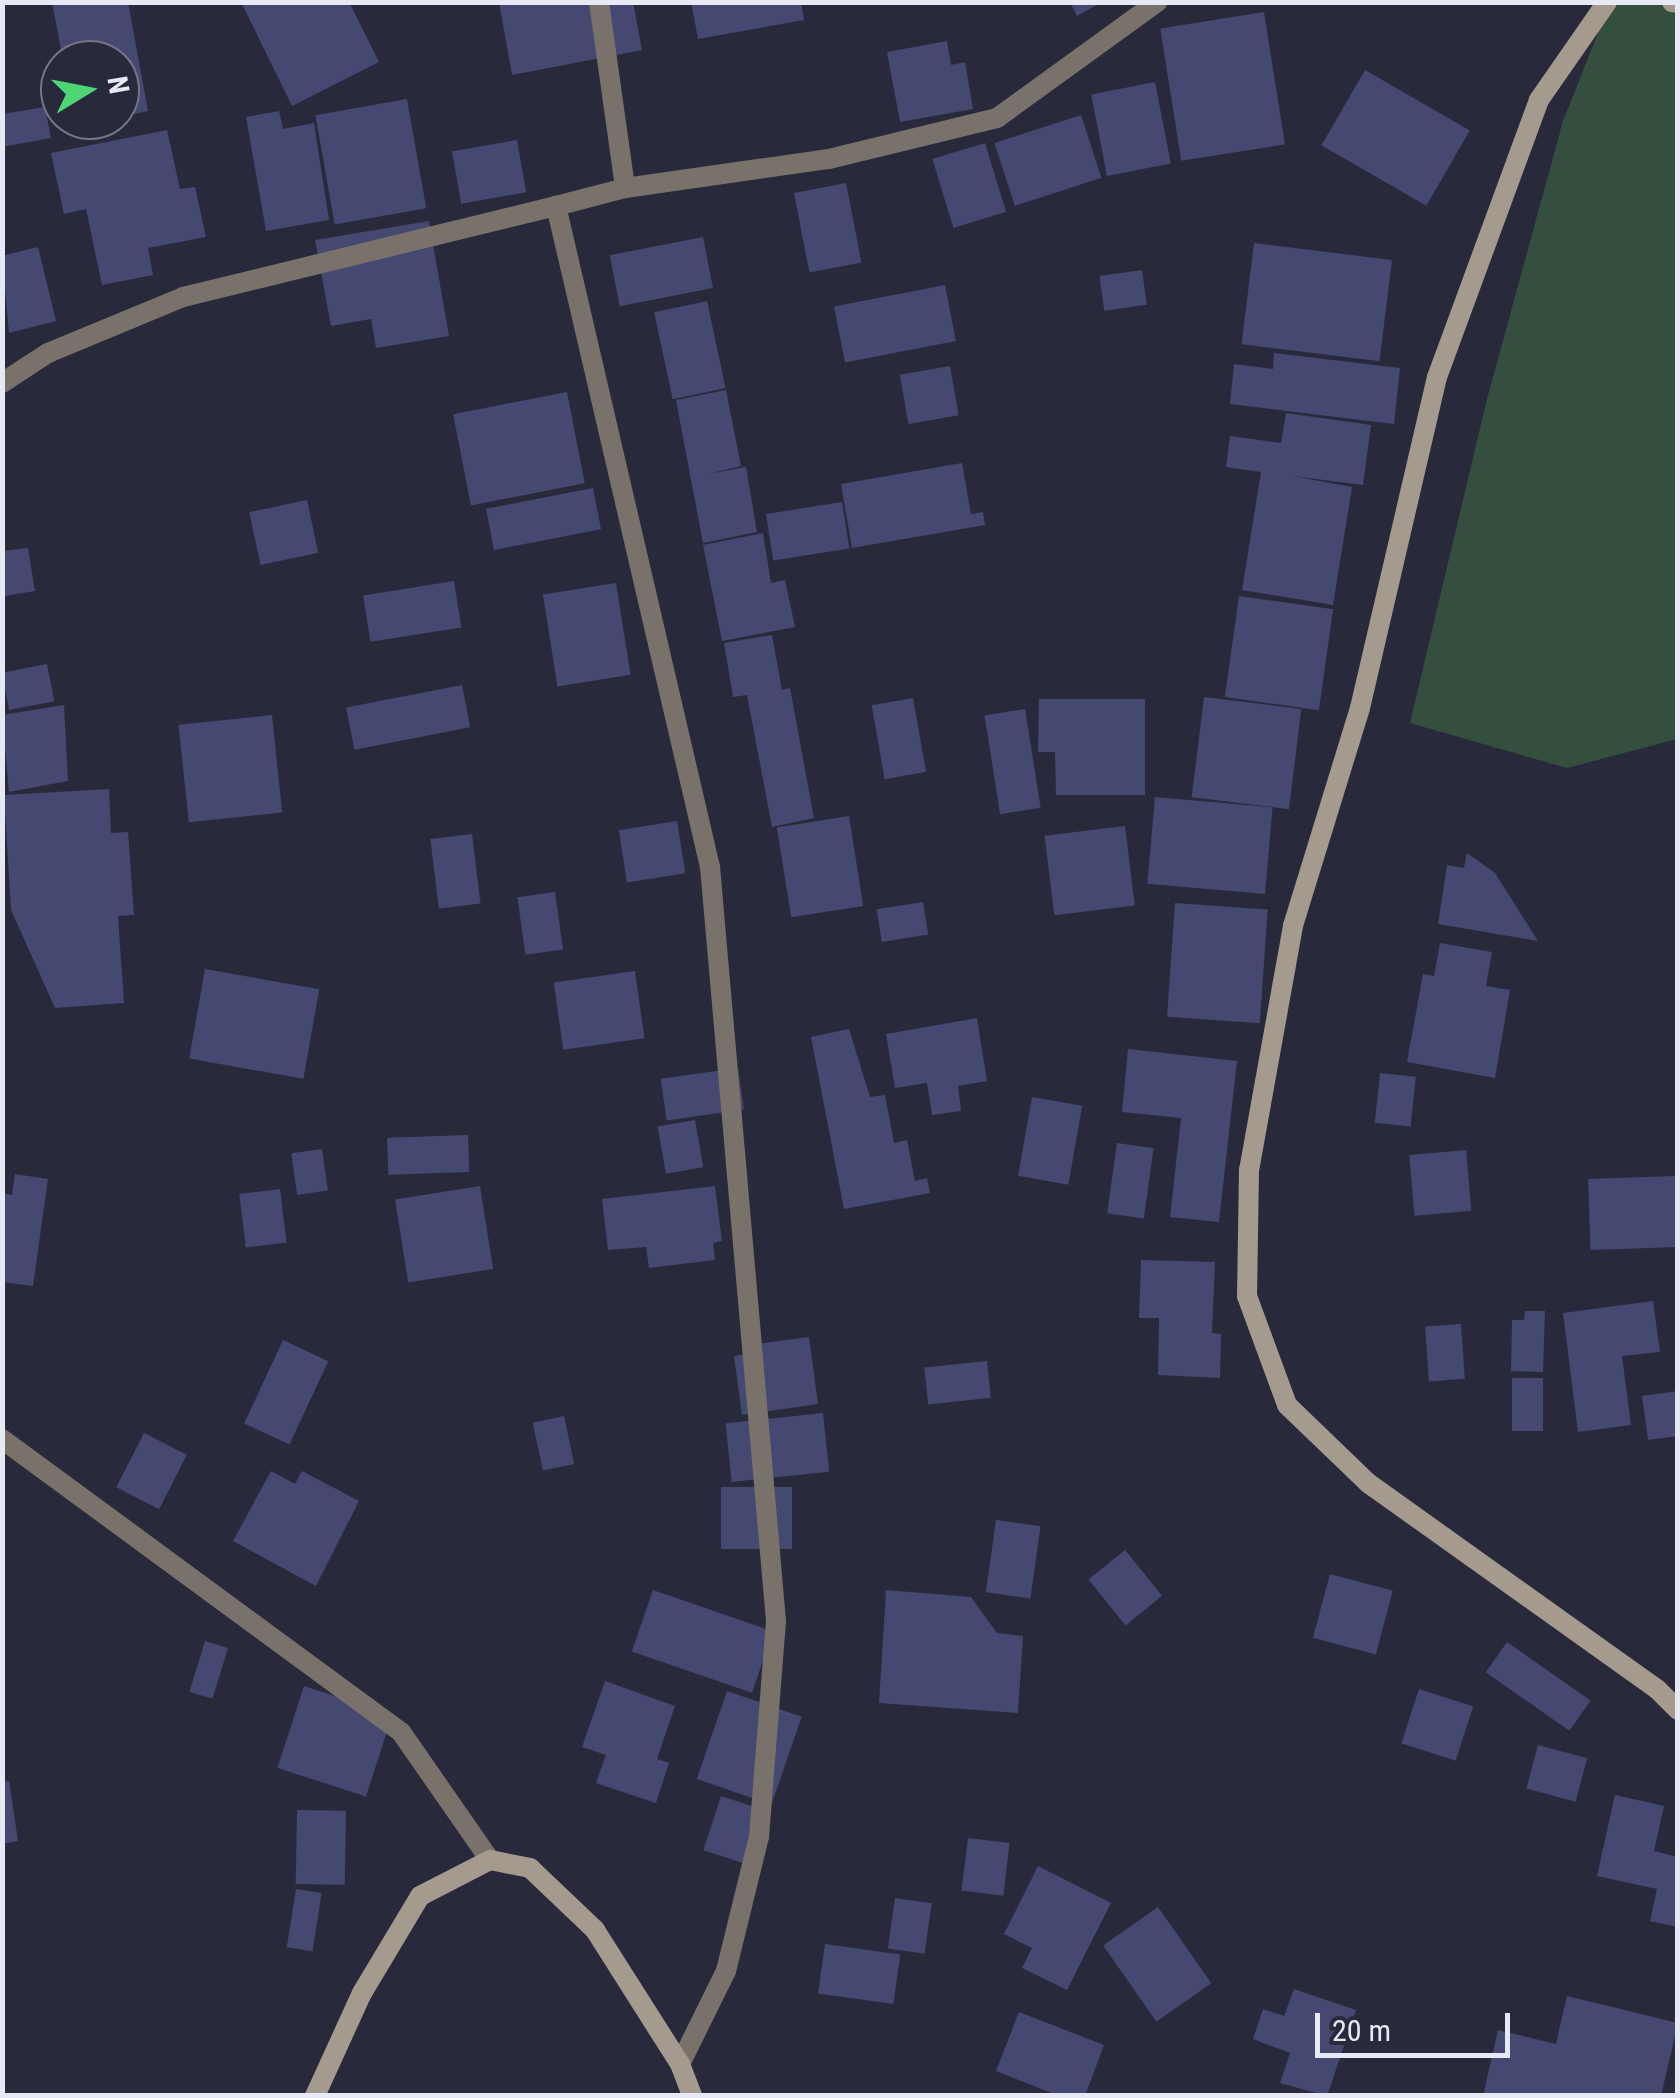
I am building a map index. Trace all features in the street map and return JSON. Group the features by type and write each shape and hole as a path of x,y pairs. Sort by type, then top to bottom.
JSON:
{"main road":[{"path":"1608,2 1539,100 1437,377 1360,708 1292,926 1248,1170 1246,1296 1287,1405 1368,1483 1658,1689 1678,1710"},
{"path":"314,2096 362,1993 420,1896 490,1860 530,1868 595,1930 680,2064 692,2096"}],"street":[{"path":"599,2 625,188"},
{"path":"2,383 48,353 183,298 625,188 829,159 997,118 1157,2"},
{"path":"556,206 710,867 776,1621 759,1837 726,1971 680,2064"},
{"path":"2,1439 401,1732 490,1860"}],"green space":[{"path":"1610,3 1677,3 1677,739 1567,768 1410,723 1486,403 1563,121"}],"building":[{"path":"52,2 128,2 135,40 59,40"},
{"path":"241,2 349,2 379,62 292,106"},
{"path":"499,2 633,2 642,50 512,75"},
{"path":"691,2 801,2 804,20 698,39"},
{"path":"1070,2 1102,2 1077,16"},
{"path":"1264,12 1285,144 1181,161 1160,28"},
{"path":"947,41 951,65 965,62 973,109 900,122 887,52"},
{"path":"140,67 148,111 140,113"},
{"path":"1365,70 1470,130 1426,206 1322,145"},
{"path":"1155,82 1171,163 1107,176 1091,94"},
{"path":"407,99 426,208 335,224 315,115"},
{"path":"40,108 40,140 2,147 2,114"},
{"path":"279,111 283,129 314,123 329,220 266,231 246,117"},
{"path":"1081,115 1101,178 1015,206 994,143"},
{"path":"167,130 180,189 195,187 206,237 148,248 153,275 102,285 86,209 64,214 51,153 117,140 140,140 140,135"},
{"path":"517,140 526,192 461,204 452,151"},
{"path":"985,143 1006,212 953,228 932,159"},
{"path":"846,183 861,263 809,273 794,193"},
{"path":"429,221 449,336 376,348 371,319 331,326 315,240"},
{"path":"703,237 713,288 620,306 610,255"},
{"path":"1254,243 1392,260 1380,361 1242,344"},
{"path":"38,247 56,321 9,333 2,256"},
{"path":"1142,270 1147,305 1104,311 1099,276"},
{"path":"945,285 956,341 845,363 834,307"},
{"path":"707,301 726,388 673,399 654,312"},
{"path":"1274,353 1400,368 1394,424 1230,404 1234,364 1273,369"},
{"path":"950,366 959,415 908,424 900,375"},
{"path":"726,390 741,466 708,474 746,467 757,532 703,543 676,400"},
{"path":"567,392 585,483 471,505 453,414"},
{"path":"1286,413 1371,425 1363,485 1292,476 1352,487 1333,605 1242,590 1261,472 1226,467 1230,436 1281,443"},
{"path":"962,463 971,514 983,512 985,525 852,548 841,484"},
{"path":"593,488 601,529 494,550 486,509"},
{"path":"307,500 318,553 261,565 249,512"},
{"path":"842,502 849,548 773,560 766,514"},
{"path":"763,533 771,583 785,580 795,627 722,641 703,545"},
{"path":"28,548 35,591 5,596 2,551"},
{"path":"454,581 461,627 370,642 363,595"},
{"path":"616,583 631,675 557,686 543,595"},
{"path":"1239,596 1333,609 1319,710 1225,697"},
{"path":"772,635 782,690 790,688 814,818 772,827 747,695 733,697 724,643"},
{"path":"47,664 54,701 9,710 2,673"},
{"path":"462,685 470,727 354,750 346,708"},
{"path":"1204,697 1301,709 1289,809 1192,797"},
{"path":"913,698 926,772 885,779 872,705"},
{"path":"1039,699 1145,699 1145,795 1056,795 1055,752 1038,752"},
{"path":"64,705 68,781 9,792 2,715"},
{"path":"1025,709 1041,808 1000,814 985,715"},
{"path":"272,715 282,812 189,822 179,725"},
{"path":"109,789 111,833 128,832 134,915 118,916 124,1003 55,1008 11,910 4,795"},
{"path":"1155,797 1273,807 1265,894 1147,884"},
{"path":"849,816 863,906 791,917 777,827"},
{"path":"677,821 685,873 627,883 619,830"},
{"path":"1125,826 1135,905 1054,915 1045,836"},
{"path":"472,834 481,903 439,909 430,839"},
{"path":"1467,853 1495,873 1538,941 1438,924 1447,865 1464,868"},
{"path":"555,892 563,949 525,955 517,897"},
{"path":"923,902 928,935 882,942 877,909"},
{"path":"1175,903 1268,909 1260,1023 1167,1017"},
{"path":"1440,943 1492,952 1486,986 1510,990 1495,1078 1407,1062 1423,974 1434,976"},
{"path":"205,969 319,989 303,1079 189,1059"},
{"path":"635,971 644,1038 563,1050 554,982"},
{"path":"977,1018 987,1081 958,1086 961,1111 932,1115 927,1083 895,1088 886,1034"},
{"path":"849,1029 870,1097 885,1095 894,1143 907,1140 915,1181 927,1178 930,1193 844,1209 811,1037"},
{"path":"1128,1049 1237,1061 1219,1222 1170,1217 1181,1118 1122,1112"},
{"path":"738,1068 744,1110 667,1120 661,1079"},
{"path":"1380,1073 1416,1077 1411,1126 1375,1123"},
{"path":"1032,1097 1082,1106 1068,1185 1018,1176"},
{"path":"695,1120 703,1167 666,1174 658,1127"},
{"path":"468,1135 469,1172 388,1175 387,1138"},
{"path":"1117,1143 1154,1148 1144,1218 1107,1213"},
{"path":"322,1149 328,1191 297,1195 291,1153"},
{"path":"1466,1150 1471,1211 1415,1216 1409,1155"},
{"path":"15,1174 48,1179 33,1286 2,1282 2,1193 12,1195"},
{"path":"1675,1176 1677,1247 1591,1250 1588,1179"},
{"path":"480,1186 493,1269 408,1282 395,1199"},
{"path":"715,1186 722,1241 713,1243 715,1260 649,1268 646,1247 608,1250 602,1199"},
{"path":"280,1189 287,1243 246,1248 239,1194"},
{"path":"1141,1260 1215,1262 1212,1333 1221,1334 1220,1378 1158,1375 1159,1318 1139,1318"},
{"path":"1653,1301 1660,1352 1622,1356 1631,1425 1578,1432 1563,1313"},
{"path":"1525,1311 1545,1311 1543,1372 1511,1371 1512,1320 1524,1320"},
{"path":"1461,1324 1465,1379 1429,1381 1425,1327"},
{"path":"809,1337 818,1404 742,1415 734,1356 757,1353 756,1344"},
{"path":"283,1340 328,1361 289,1445 244,1423"},
{"path":"987,1361 991,1398 928,1404 924,1368"},
{"path":"1512,1378 1543,1378 1543,1431 1512,1431"},
{"path":"1678,1391 1678,1436 1648,1440 1642,1396"},
{"path":"823,1413 829,1472 732,1482 726,1423"},
{"path":"564,1416 574,1464 543,1471 533,1423"},
{"path":"144,1433 187,1455 159,1509 116,1487"},
{"path":"271,1471 295,1484 302,1471 359,1501 316,1586 233,1541"},
{"path":"721,1487 792,1487 792,1549 721,1549"},
{"path":"996,1520 1041,1526 1030,1599 986,1592"},
{"path":"1125,1550 1162,1596 1126,1625 1088,1580"},
{"path":"1330,1574 1393,1591 1376,1655 1313,1638"},
{"path":"653,1590 773,1631 752,1693 632,1651"},
{"path":"886,1590 971,1597 997,1633 1023,1636 1018,1713 879,1703"},
{"path":"205,1641 228,1648 212,1699 190,1692"},
{"path":"1507,1642 1591,1701 1569,1731 1486,1672"},
{"path":"605,1681 675,1706 657,1759 669,1763 656,1803 596,1783 606,1755 582,1747"},
{"path":"304,1686 392,1715 366,1797 277,1768"},
{"path":"1419,1689 1473,1707 1456,1761 1401,1743"},
{"path":"727,1691 802,1717 771,1805 697,1779"},
{"path":"1538,1745 1587,1758 1576,1802 1526,1788"},
{"path":"9,1781 18,1841 2,1844 2,1782"},
{"path":"1615,1795 1664,1806 1654,1851 1678,1857 1678,1927 1650,1921 1657,1889 1597,1876"},
{"path":"721,1796 765,1810 747,1864 703,1850"},
{"path":"297,1810 346,1811 345,1885 296,1884"},
{"path":"968,1838 1010,1843 1003,1896 962,1891"},
{"path":"1038,1866 1111,1903 1067,1990 1022,1968 1032,1948 1004,1934"},
{"path":"296,1889 322,1893 312,1951 287,1947"},
{"path":"895,1898 932,1903 925,1954 888,1949"},
{"path":"1158,1907 1211,1983 1156,2022 1103,1945"},
{"path":"825,1944 900,1955 893,2004 818,1994"},
{"path":"1294,1989 1356,2010 1327,2096 1280,2083 1290,2053 1253,2039 1263,2009 1284,2016"},
{"path":"1567,1996 1678,2023 1661,2096 1483,2096 1498,2030 1556,2044"},
{"path":"1019,2012 1104,2045 1085,2096 1059,2096 996,2071"}]}
